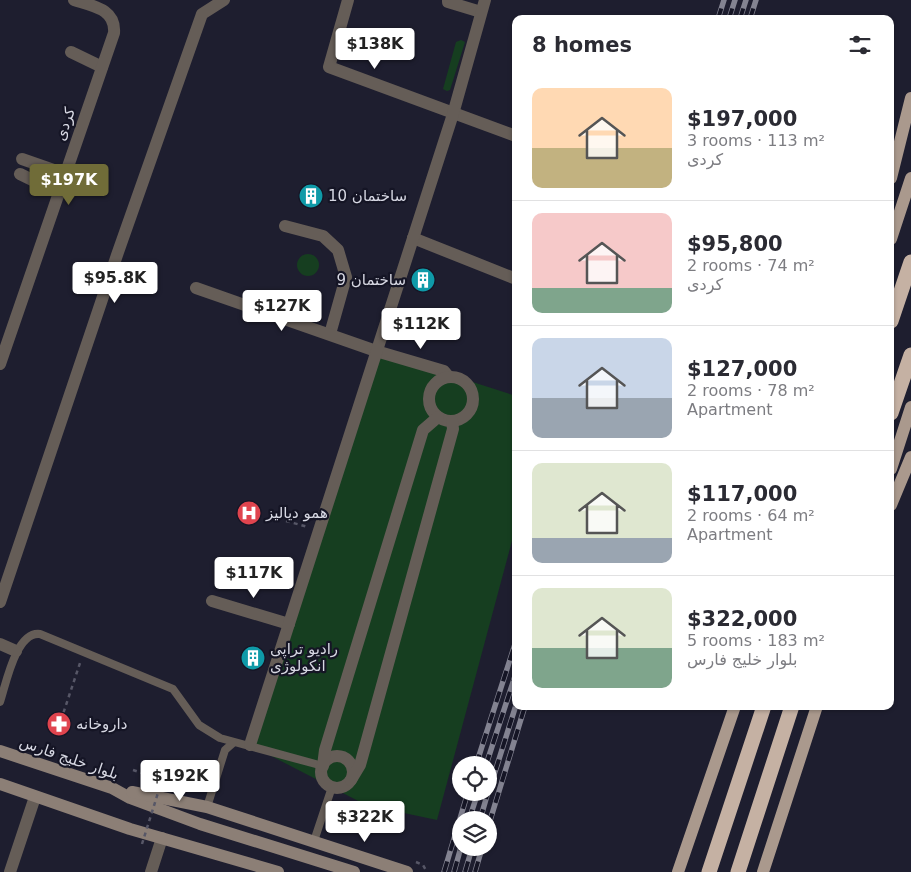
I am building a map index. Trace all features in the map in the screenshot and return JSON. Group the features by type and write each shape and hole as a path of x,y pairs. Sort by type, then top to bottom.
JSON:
{"highway":[{"path":"894,312 911,262"},
{"path":"894,404 911,355"},
{"path":"709,872 763,710"},
{"path":"738,872 791,710"}],"main road":[{"path":"894,166 911,98"},
{"path":"894,230 911,178"},
{"path":"894,460 911,407"},
{"path":"894,498 911,458"},
{"path":"678,872 734,710"},
{"path":"763,872 816,710"},
{"name":"بلوار خلیج فارس","path":"0,751 112,788 130,798 200,824 354,872"},
{"path":"0,784 162,838 278,872"},
{"path":"112,788 207,807 408,872"},
{"path":"225,855 257,872"}],"street":[{"name":"کردی","path":"0,364 66,174 115,24 105,10 74,0"},
{"path":"0,602 117,255 202,14 224,0"},
{"path":"348,0 329,67 512,135"},
{"path":"250,745 413,238 452,114 483,6 448,2 448,0"},
{"path":"71,52 102,67"},
{"path":"22,159 66,174"},
{"path":"20,174 59,193"},
{"path":"285,226 323,236 338,250 346,277 330,334"},
{"path":"413,238 512,277"},
{"path":"196,288 330,334 376,352 444,371 449,377"},
{"path":"449,377 462,379 468,384 474,397 466,416 452,421 438,417 433,411 429,397 435,383 449,377"},
{"path":"438,417 423,430 325,750 323,780 332,787 343,787 351,780 360,765 452,429 452,421"},
{"path":"212,601 289,624"},
{"path":"0,644 16,651"},
{"path":"323,766 330,757 345,758 352,765 351,780"},
{"path":"10,872 35,797"},
{"path":"151,872 162,838"}],"lane":[{"path":"0,702 16,651 33,633 173,689 199,725 233,743 250,745 323,766"},
{"path":"207,807 225,750 233,743"},
{"path":"314,841 332,787"}],"path":[{"path":"286,520 319,530"},
{"path":"61,720 83,652"},
{"path":"133,770 162,780 142,844"}],"green space":[{"path":"461,40 465,42 450,90 447,91 443,89 456,42"},
{"path":"308,254 316,257 319,265 316,273 308,276 300,273 297,265 300,257"},
{"path":"376,351 512,395 512,541 454,756 452,756 452,764 437,820 366,805 250,745"}],"railway":[{"path":"719,15 724,0"},
{"path":"730,15 735,0"},
{"path":"741,15 746,0"},
{"path":"751,15 756,0"},
{"path":"479,756 512,653"},
{"path":"489,756 512,685"},
{"path":"497,766 514,710"},
{"path":"493,811 524,710"},
{"path":"444,872 465,801"},
{"path":"472,811 475,801"},
{"path":"483,811 485,801"},
{"path":"454,872 458,856"},
{"path":"465,872 470,856"},
{"path":"475,872 480,856"}],"place":[{"name":"ساختمان 10","path":"311,196"},
{"name":"ساختمان 9","path":"423,280"},
{"name":"همو دیالیز","path":"249,513"},
{"name":"رادیو تراپی انکولوژی","path":"253,658"},
{"name":"داروخانه","path":"59,724"}]}
